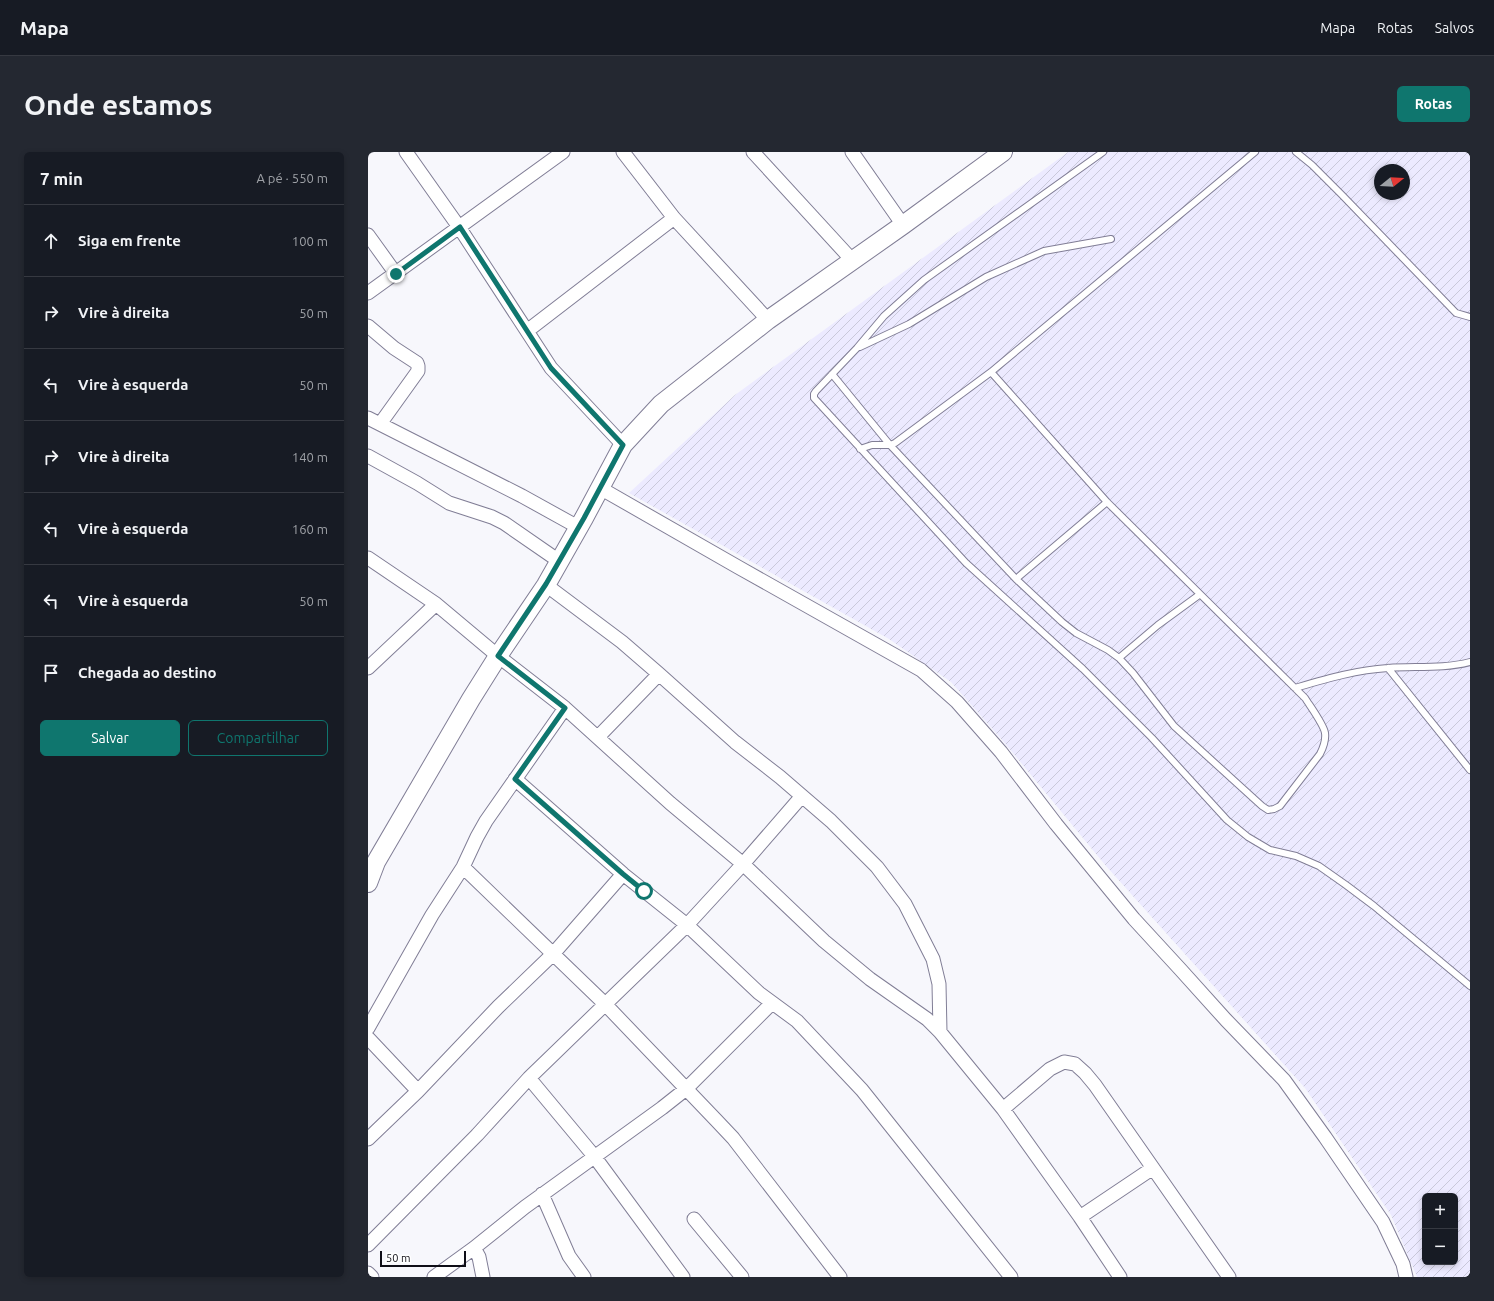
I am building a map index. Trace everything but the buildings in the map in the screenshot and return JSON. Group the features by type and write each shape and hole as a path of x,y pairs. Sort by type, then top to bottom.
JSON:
{"street":[{"path":"406,152 460,227 551,368 623,445"},
{"path":"368,293 563,152"},
{"path":"623,152 674,218 768,320"},
{"path":"753,152 852,260"},
{"path":"852,152 903,225"},
{"path":"368,883 376,862 498,656 546,584 623,445 661,404 768,320 903,225 1003,152"},
{"path":"527,331 674,218"},
{"path":"368,235 396,274"},
{"path":"368,326 394,348 417,363 418,366 418,371 380,424"},
{"path":"368,418 515,492 568,544"},
{"path":"368,456 417,483 449,503 568,544"},
{"path":"600,488 921,670 957,702 1001,752 1056,824 1134,919 1226,1020 1284,1080 1325,1137 1382,1222 1403,1264 1406,1277"},
{"path":"368,558 436,604 498,656 565,708 670,803 743,864 824,941 870,979 914,1010 940,1032 1003,1108 1080,1217 1120,1277"},
{"path":"546,584 622,642 735,742 802,796 831,821 877,868 905,904 933,958 939,984 940,1032"},
{"path":"371,660 436,604"},
{"path":"598,737 659,674"},
{"path":"368,1028 432,915 463,867 477,837 515,779 565,708"},
{"path":"515,779 623,874 687,925 746,982 772,1003 798,1021 862,1090 1011,1277"},
{"path":"368,1245 472,1140 529,1078 687,925 743,864 802,796"},
{"path":"463,867 605,1004 733,1138 840,1277"},
{"path":"368,1139 418,1090 498,1007 553,954 623,874"},
{"path":"434,1277 474,1248 542,1194 662,1108 686,1088 772,1003"},
{"path":"368,1038 418,1090"},
{"path":"1003,1108 1050,1069 1064,1062 1075,1064 1095,1085 1230,1277"},
{"path":"529,1078 594,1156 683,1277"},
{"path":"1080,1217 1153,1168"},
{"path":"542,1194 569,1256 584,1277"},
{"path":"694,1218 742,1277"},
{"path":"474,1248 479,1257 483,1277"},
{"path":"368,1273 372,1277"}],"lane":[{"path":"1103,152 924,280 884,316 857,348 816,391 814,398 966,563 1088,675 1152,738 1226,820 1248,837 1270,850 1296,856 1319,866 1374,906 1470,986"},
{"path":"860,449 872,445 890,445 902,439 991,372 1255,152"},
{"path":"1296,152 1337,190 1456,313 1470,317"},
{"path":"857,348 909,324 986,276 1044,251 1111,239"},
{"path":"832,374 890,445 1016,579 1076,633 1108,650 1119,658 1174,726 1268,810 1280,806 1324,747 1325,733 1317,716 1295,688 1199,595 1107,502 991,372"},
{"path":"1016,579 1107,502"},
{"path":"1119,658 1158,625 1199,595"},
{"path":"1295,688 1337,675 1388,668 1449,666 1470,662"},
{"path":"1388,668 1470,770"}],"shaded area":[{"path":"1068,152 1470,152 1470,1277 1417,1277 1391,1215 1305,1088 1106,866 1003,741 951,682 889,639 629,493 735,395"}],"route":[{"path":"396,274 460,227 551,368 623,445 573,538 546,584 498,656 565,708 515,779 644,891"}]}
